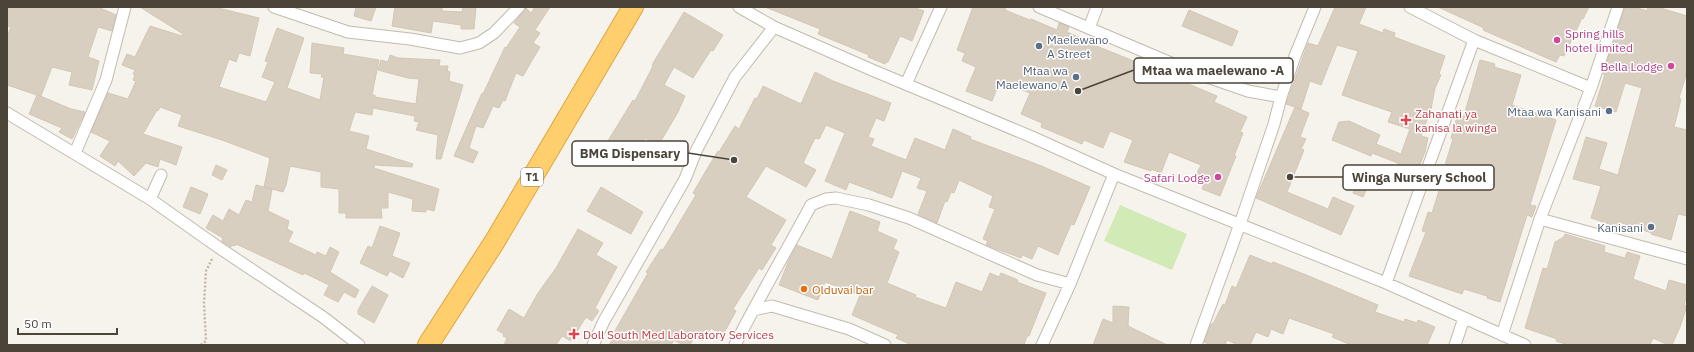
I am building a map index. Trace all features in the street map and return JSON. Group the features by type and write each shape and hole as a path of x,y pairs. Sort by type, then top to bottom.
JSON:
{"highway":[{"name":"T1","path":"428,345 495,241 633,7"}],"street":[{"path":"75,153 106,80 125,7"},
{"path":"274,7 348,32 410,39 460,48 479,43 494,33 519,7"},
{"path":"739,7 774,27 1032,137 1114,174 1386,283 1525,345"},
{"path":"906,84 941,7"},
{"path":"1039,7 1190,72 1248,91 1281,97"},
{"path":"1089,28 1096,7"},
{"path":"1196,345 1240,224 1295,56 1316,7"},
{"path":"1410,7 1474,40 1591,88"},
{"path":"1502,335 1540,219 1591,88 1618,7"},
{"path":"593,345 604,321 685,179 696,151 735,77 774,27"},
{"path":"1386,283 1474,40"},
{"path":"7,113 150,199 322,317 359,345"},
{"path":"1042,345 1070,284 1114,174"},
{"path":"150,199 161,175"},
{"path":"735,345 811,205 826,199 836,198 869,205 909,218 1037,274 1070,284"},
{"path":"1540,219 1687,259"},
{"path":"753,310 772,306 849,329 886,345"},
{"path":"1455,345 1464,318"}],"path":[{"path":"201,345 206,341 204,303 206,271 218,247"}],"green space":[{"path":"1120,205 1187,234 1172,270 1104,241"}],"building":[{"path":"7,7 98,7 116,15 112,31 98,27 88,57 99,61 92,90 69,85 72,72 52,67 41,96 38,95 71,109 85,112 72,139 59,132 62,128 29,114 37,95 7,85 7,36 11,27 7,26"},
{"path":"140,7 214,7 259,18 250,56 239,53 236,62 229,59 219,87 266,102 275,82 262,77 268,62 265,61 277,28 304,38 287,88 320,100 324,77 321,77 322,74 310,73 312,43 344,48 343,54 379,60 372,95 375,95 375,97 416,104 419,79 408,78 378,70 381,60 388,62 390,55 398,58 440,60 439,66 448,66 447,71 450,72 449,81 463,85 441,159 436,159 438,135 416,130 419,122 414,121 415,116 373,108 372,115 355,112 349,131 369,136 366,149 413,164 412,167 374,165 374,168 439,189 434,211 426,209 426,212 412,211 413,199 388,192 388,208 381,208 382,218 346,218 346,213 339,213 339,189 321,187 321,172 290,166 283,192 264,187 270,158 222,140 178,126 182,115 160,107 143,134 182,147 176,165 160,159 158,167 146,163 134,176 118,161 115,166 100,156 110,141 91,132 108,93 128,99 136,81 133,80 135,70 122,65 127,54 135,57 150,26 182,36 183,34"},
{"path":"356,7 376,7 371,21 354,16"},
{"path":"395,7 442,7 442,11 462,12 463,7 476,7 474,29 461,29 461,25 433,21 431,33 392,26"},
{"path":"535,7 550,7 535,30 540,33 533,43 540,47 523,76 516,73 505,101 503,100 499,108 493,106 483,128 476,126 469,148 478,152 473,163 454,156 482,93 483,94 505,47 506,48 520,27 514,23 526,8 531,13"},
{"path":"765,7 913,7 924,11 912,41 900,36 888,62 885,64 868,57 869,55 818,34 820,29"},
{"path":"973,7 1006,7 1005,10 1057,30 1059,23 1069,27 1067,32 1090,42 1089,43 1168,73 1167,75 1217,96 1214,102 1247,117 1240,132 1243,133 1234,156 1236,156 1220,196 1202,189 1206,179 1196,175 1201,165 1169,152 1161,173 1124,162 1133,140 1110,131 1103,148 1084,140 1082,144 1041,127 1042,123 1021,114 1030,93 1000,81 992,101 966,91 976,67 962,61 965,53 957,50"},
{"path":"1335,7 1366,7 1359,24 1383,33 1384,29 1395,33 1394,37 1445,56 1439,74 1441,75 1435,88 1431,109 1421,136 1428,138 1425,152 1416,174 1411,173 1408,180 1397,177 1400,169 1396,168 1398,163 1372,153 1371,156 1332,140 1339,122 1349,121 1380,135 1376,144 1401,154 1410,129 1388,122 1392,112 1342,95 1358,51 1337,45 1321,85 1310,81 1301,109 1286,104 1308,43 1318,46"},
{"path":"1438,7 1589,7 1583,19 1582,18 1564,56 1560,55 1556,62 1483,30 1484,28"},
{"path":"1625,7 1638,8 1647,11 1648,7 1657,7 1687,16 1687,72 1679,98 1681,99 1674,127 1687,130 1687,216 1678,214 1671,240 1619,222 1618,227 1591,218 1601,186 1573,179 1586,137 1607,143 1599,169 1618,175 1642,88 1625,83 1616,112 1595,106 1605,74 1603,74"},
{"path":"1189,10 1238,31 1232,46 1182,26"},
{"path":"684,12 723,35 713,51 711,50 693,78 674,67 664,85 685,96 678,112 658,146 645,138 629,165 603,149 633,100 635,101 653,66 652,65"},
{"path":"1480,60 1495,64 1494,67 1521,75 1512,105 1556,120 1530,205 1536,206 1532,217 1527,215 1500,302 1487,298 1487,296 1464,289 1462,294 1409,276 1426,232 1422,231 1428,212 1432,213 1444,175 1442,175 1453,139 1451,138 1457,117 1463,119"},
{"path":"815,72 833,81 891,103 884,121 876,118 868,137 874,139 871,146 906,160 915,138 945,150 953,129 971,137 970,139 1039,165 1090,187 1074,225 1071,224 1058,255 1038,246 1032,259 1022,255 1021,258 986,245 988,241 983,239 995,209 989,207 993,196 959,180 954,193 951,192 947,202 945,201 937,223 918,214 927,191 917,188 921,178 902,171 892,198 849,182 846,190 825,181 845,133 826,125 819,139 815,138 803,163 816,170 806,187 766,166 746,197 786,220 771,245 776,248 762,270 759,268 733,309 736,311 723,335 711,328 702,341 695,336 690,345 683,345 674,340 671,345 609,345 614,337 612,336 648,273 646,272 661,249 663,250 696,195 693,193 707,169 735,126 739,129 763,86 801,104"},
{"path":"1295,107 1309,113 1300,137 1306,139 1301,149 1304,150 1287,192 1328,209 1333,197 1354,206 1341,235 1256,198"},
{"path":"216,165 227,170 222,180 212,175"},
{"path":"1362,175 1371,179 1363,197 1353,193"},
{"path":"256,185 272,189 268,211 289,221 287,229 293,232 288,242 316,255 317,252 326,256 330,247 339,252 330,272 359,290 355,298 344,292 338,302 324,295 329,285 304,273 303,275 236,244 235,246 233,245 231,247 222,241 223,238 206,228 213,215 223,221 229,209 239,215 246,200 252,202"},
{"path":"191,187 208,194 200,214 183,207"},
{"path":"601,187 643,212 631,234 587,211"},
{"path":"850,211 880,222 877,231 897,240 893,249 899,252 887,283 916,295 915,297 946,308 956,282 982,292 990,273 999,277 1001,273 1018,280 1017,282 1046,293 1024,345 912,345 896,338 898,335 852,315 860,295 825,282 818,300 779,285 797,245 832,259"},
{"path":"380,226 400,233 392,256 410,263 403,278 390,271 387,276 360,263 368,246 372,248"},
{"path":"578,229 603,243 596,255 617,267 595,308 599,311 592,321 586,317 571,341 562,336 556,345 504,345 507,338 503,336 504,334 497,330 509,309 524,318 538,293 556,268"},
{"path":"1565,234 1605,246 1604,252 1625,258 1627,252 1640,256 1633,279 1666,291 1669,280 1687,285 1687,295 1684,305 1687,306 1672,345 1668,345 1653,338 1650,345 1568,345 1556,341 1557,339 1525,328 1543,268 1547,269 1555,242 1564,237"},
{"path":"1250,255 1304,274 1378,305 1375,312 1404,322 1405,319 1417,323 1418,320 1435,327 1427,345 1351,345 1332,337 1334,334 1289,318 1283,334 1271,329 1268,337 1256,332 1250,345 1238,345 1227,340 1225,345 1211,345 1204,342 1211,324 1213,324 1223,304 1225,305 1232,286 1236,288"},
{"path":"372,286 388,295 374,323 358,314 358,310"},
{"path":"1113,306 1129,307 1128,326 1167,345 1093,345 1103,319 1113,323"}],"place":[{"name":"Spring hills hotel limited","path":"1557,40"},
{"name":"Maelewano A Street","path":"1039,46"},
{"name":"Bella Lodge","path":"1671,66"},
{"name":"Mtaa wa Maelewano A","path":"1076,77"},
{"name":"Mtaa wa maelewano -A","path":"1078,91"},
{"name":"Mtaa wa Kanisani","path":"1609,111"},
{"name":"Zahanati ya kanisa la winga","path":"1406,120"},
{"name":"BMG Dispensary","path":"734,160"},
{"name":"Safari Lodge","path":"1218,177"},
{"name":"Winga Nursery School","path":"1290,177"},
{"name":"Kanisani","path":"1651,227"},
{"name":"Olduvai bar","path":"804,289"},
{"name":"Doll South Med Laboratory Services","path":"574,334"}]}
